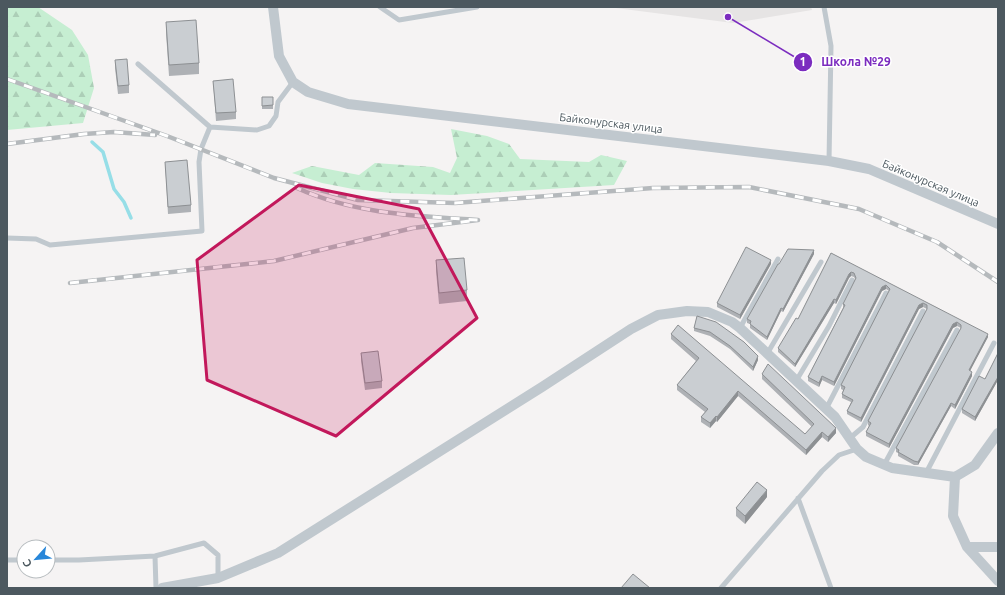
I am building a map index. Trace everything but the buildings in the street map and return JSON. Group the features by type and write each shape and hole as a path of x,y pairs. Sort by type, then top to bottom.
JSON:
{"street":[{"name":"Байконурская улица","path":"274,7 279,56 293,82 308,92 348,104 829,160 869,169 998,224"},
{"path":"162,588 218,578 278,553 542,387 631,329 658,315 687,311 708,312 732,322 835,417 857,449 866,457 892,468 955,477 975,465 998,433"},
{"path":"955,477 953,516 967,547 998,581"},
{"path":"967,547 998,547"}],"lane":[{"path":"380,7 399,20 477,7"},
{"path":"824,7 831,46 829,160"},
{"path":"138,64 210,127 257,130 270,126 276,116 278,102 293,82"},
{"path":"7,238 36,240 50,245 202,231 199,162 201,149 210,127"},
{"path":"740,328 778,258"},
{"path":"767,354 820,262"},
{"path":"796,381 829,326 852,280"},
{"path":"826,409 886,293"},
{"path":"850,438 863,427 923,311"},
{"path":"884,465 957,330"},
{"path":"926,473 994,343"},
{"path":"721,588 822,471 839,455 857,449"},
{"path":"798,498 831,588"},
{"path":"56,560 155,556 204,543 218,555 218,578"},
{"path":"155,556 156,588"}],"highlighted area":[{"path":"299,185 419,209 477,318 336,436 207,380 197,260"}],"shaded area":[{"path":"608,7 811,7 812,10 733,23"}],"green space":[{"path":"7,7 38,7 72,30 88,55 94,88 83,123 7,130"},
{"path":"451,129 487,136 509,144 520,159 589,162 601,155 627,161 614,185 451,195 391,193 353,189 322,183 292,173 312,166 359,175 375,163 433,167 450,173 457,158"}],"waterway":[{"path":"92,142 103,152 114,189 124,202 131,218"}],"railway":[{"path":"7,79 167,136 274,178 358,200 455,203 653,188 749,187 859,209 937,242 998,282"},
{"path":"7,144 84,134 114,132 155,135"},
{"path":"70,283 274,261 413,228 478,220 409,215 363,208 319,197 297,188"}],"place":[{"name":"Школа №29","path":"728,17"}]}
